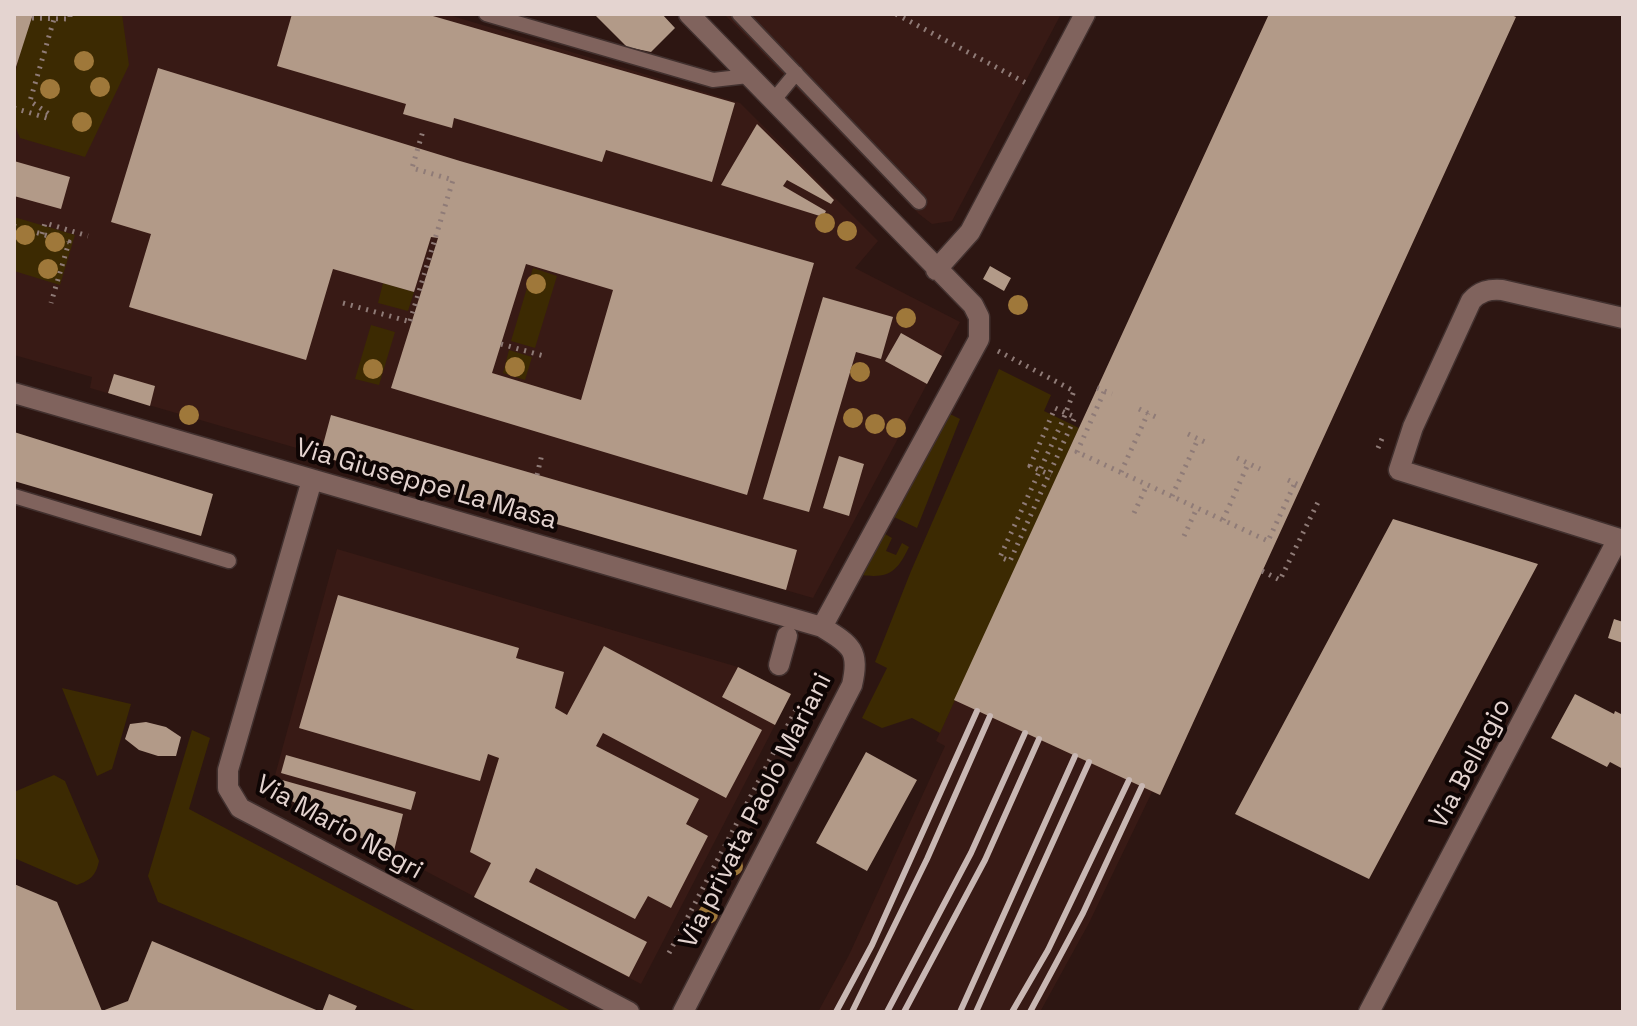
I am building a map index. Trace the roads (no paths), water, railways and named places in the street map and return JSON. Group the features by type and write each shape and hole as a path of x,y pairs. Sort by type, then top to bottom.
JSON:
{"street":[{"path":"689,14 973,305 979,317 979,339 822,627"},
{"path":"936,270 970,232 1085,14"},
{"path":"1621,540 1399,470 1413,427 1476,295 1485,290 1502,290 1623,318"},
{"name":"Via Giuseppe La Masa","path":"14,393 822,627"},
{"name":"Via Mario Negri","path":"312,480 228,770 228,788 240,808 629,1012"},
{"name":"Via Bellagio","path":"1369,1012 1621,540"},
{"name":"Via privata Paolo Mariani","path":"683,1012 852,685 857,663 851,649 822,627"},
{"path":"779,665 787,636"}],"lane":[{"path":"486,14 713,80 748,76"},
{"path":"739,14 919,202"},
{"path":"773,101 796,73"},
{"path":"14,496 229,561"}],"railway":[{"path":"836,1012 872,945 977,711"},
{"path":"852,1012 927,859 990,716"},
{"path":"887,1012 971,853 1025,733"},
{"path":"904,1012 985,860 1039,739"},
{"path":"960,1012 1075,756"},
{"path":"976,1012 1089,762"},
{"path":"1012,1012 1048,950 1129,780"},
{"path":"1030,1012 1083,913 1142,786"}]}
